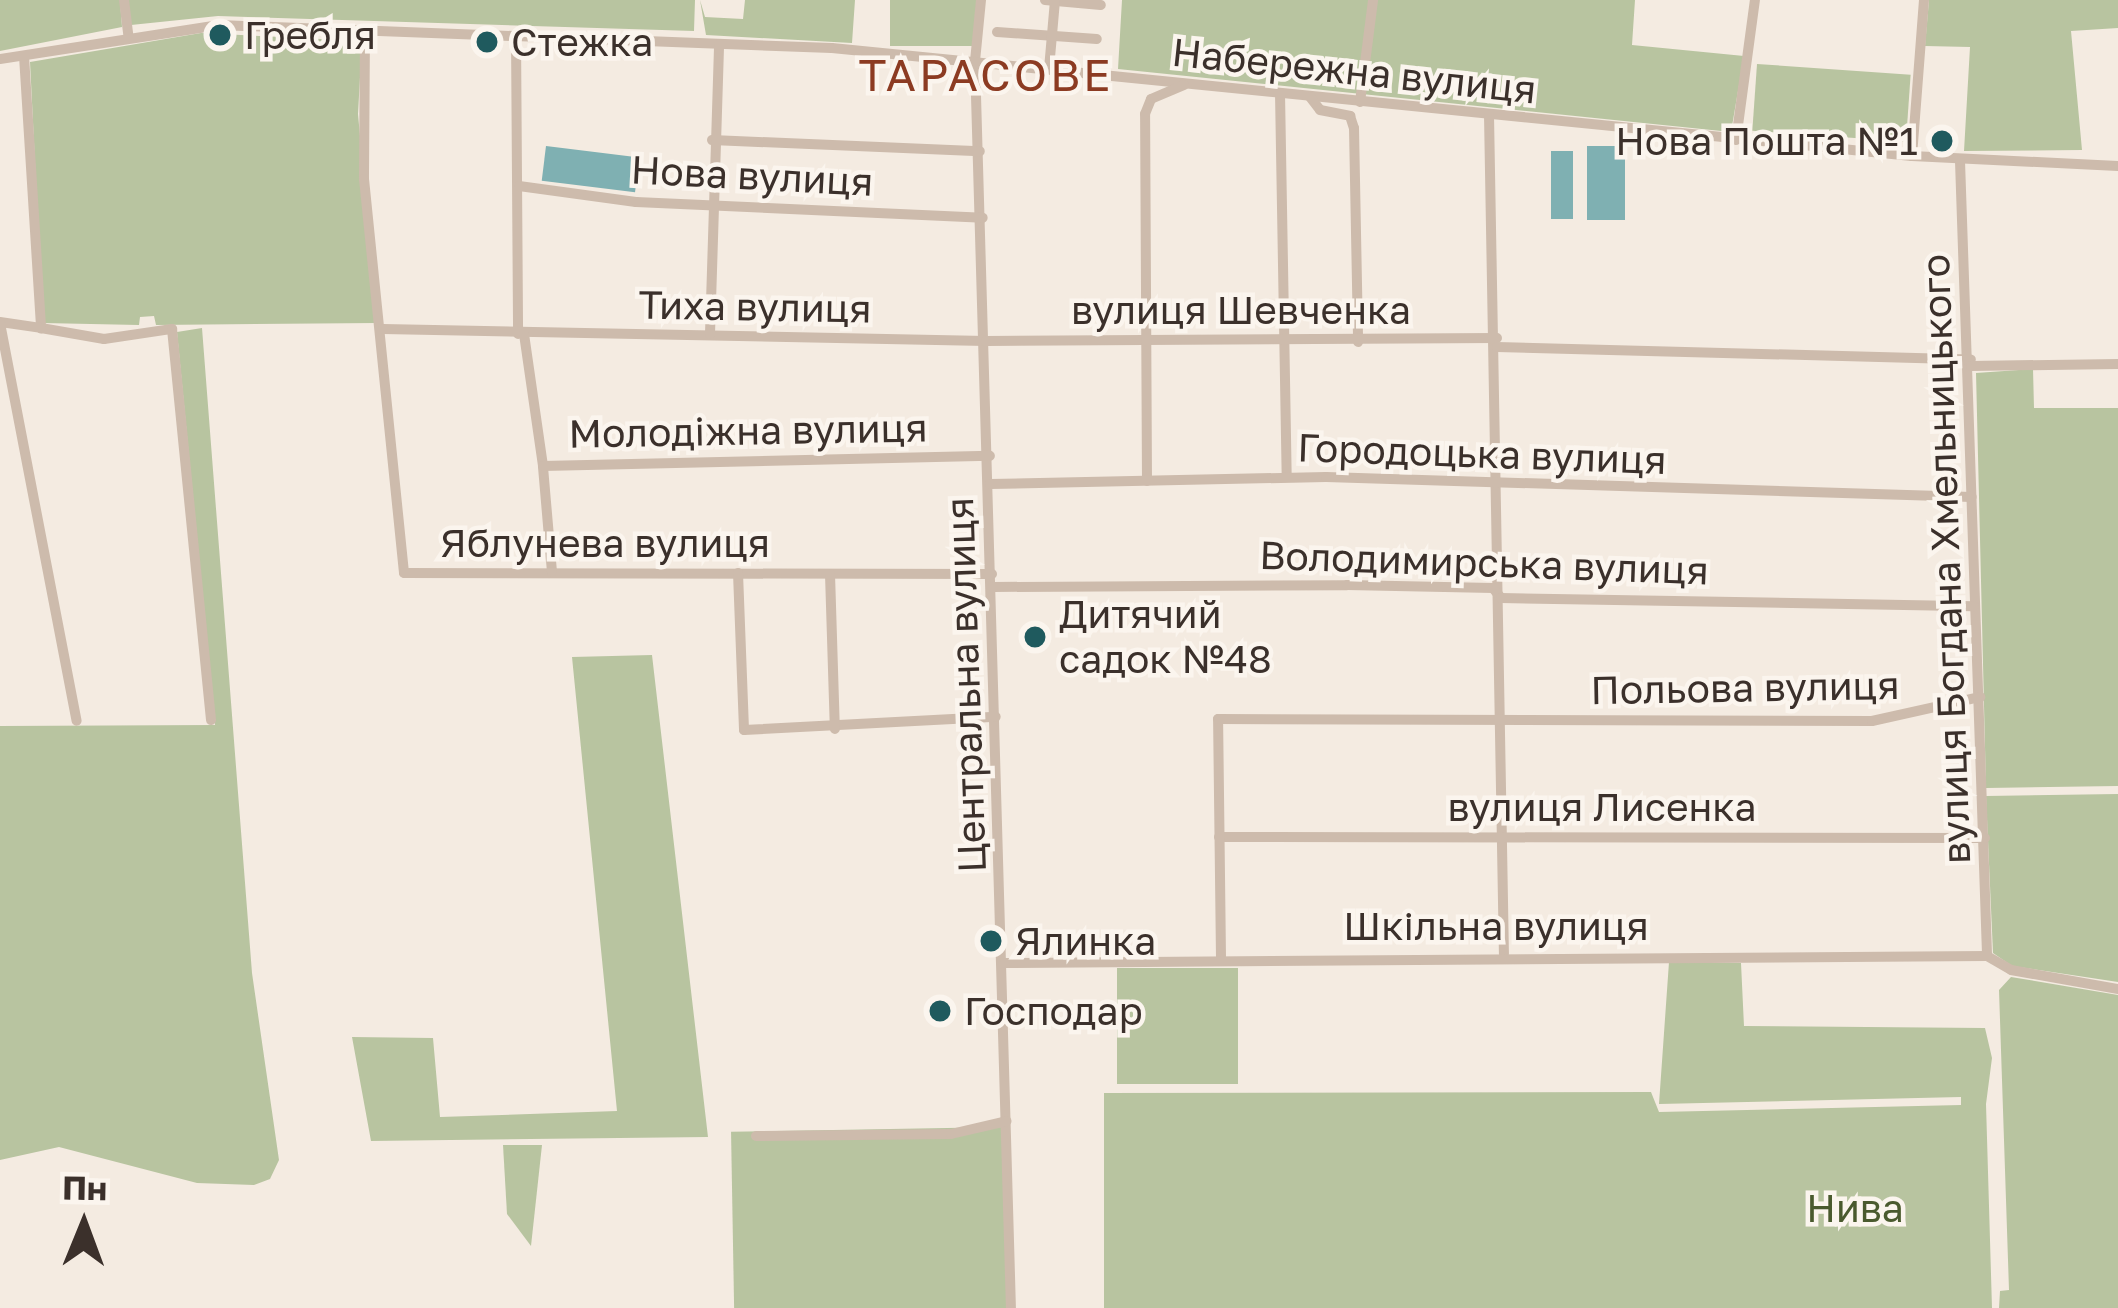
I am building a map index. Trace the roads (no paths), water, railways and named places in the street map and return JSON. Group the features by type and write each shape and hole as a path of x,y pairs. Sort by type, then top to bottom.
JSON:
{"street":[{"path":"124,0 128,34"},
{"name":"Центральна вулиця","path":"981,0 975,61 1005,963 1011,1308"},
{"path":"1045,0 1101,4"},
{"path":"1360,102 1373,0"},
{"path":"1736,140 1755,0"},
{"path":"1912,156 1924,0"},
{"path":"1049,69 1054,1"},
{"name":"Набережна вулиця","path":"0,59 128,34 219,26 719,44 975,61 1912,156 2118,166"},
{"name":"Яблунева вулиця","path":"365,30 364,179 383,329 404,574 830,574 992,581"},
{"path":"998,32 1097,39"},
{"path":"516,35 521,334 543,466"},
{"path":"710,334 712,140 719,44"},
{"path":"24,56 41,328"},
{"path":"1147,481 1144,114 1151,99 1187,83"},
{"path":"1280,93 1287,477"},
{"path":"1310,97 1320,110 1350,116 1354,128 1358,342"},
{"path":"1489,115 1505,717 1504,954"},
{"path":"712,140 980,151"},
{"name":"вулиця Богдана Хмельницького","path":"1960,160 1971,363 1987,956"},
{"name":"Нова вулиця","path":"520,186 710,207 983,218"},
{"path":"77,721 0,323 104,339 172,329 211,720"},
{"name":"Тиха вулиця","path":"383,329 986,341"},
{"name":"вулиця Шевченка","path":"986,341 1497,342 1971,363 2118,364"},
{"name":"Молодіжна вулиця","path":"552,572 543,466 990,456"},
{"name":"Городоцька вулиця","path":"990,484 1287,477 1972,497"},
{"path":"738,573 744,730 836,729 996,717"},
{"path":"830,574 836,729"},
{"name":"Володимирська вулиця","path":"992,581 1493,588 1501,598 1974,606"},
{"name":"Польова вулиця","path":"1219,837 1218,719 1872,721 1980,697"},
{"path":"1219,837 1221,958"},
{"name":"вулиця Лисенка","path":"1219,837 1985,838"},
{"name":"Шкільна вулиця","path":"1005,963 1504,954 1987,956 2011,970 2118,989"},
{"path":"756,1136 950,1133 1007,1121"}],"water":[{"path":"546,146 639,157 635,192 542,181"},
{"path":"1587,146 1625,146 1625,220 1587,220"},
{"path":"1551,151 1573,151 1573,219 1551,219"}],"place":[{"name":"Гребля","path":"220,35"},
{"name":"Стежка","path":"487,42"},
{"name":"Нова Пошта №1","path":"1942,141"},
{"name":"Дитячий садок №48","path":"1035,637"},
{"name":"Ялинка","path":"991,941"},
{"name":"Господар","path":"940,1011"}],"district":[{"name":"ТАРАСОВЕ","path":"986,75"}],"park label":[{"name":"Нива","path":"1855,1208"}]}
